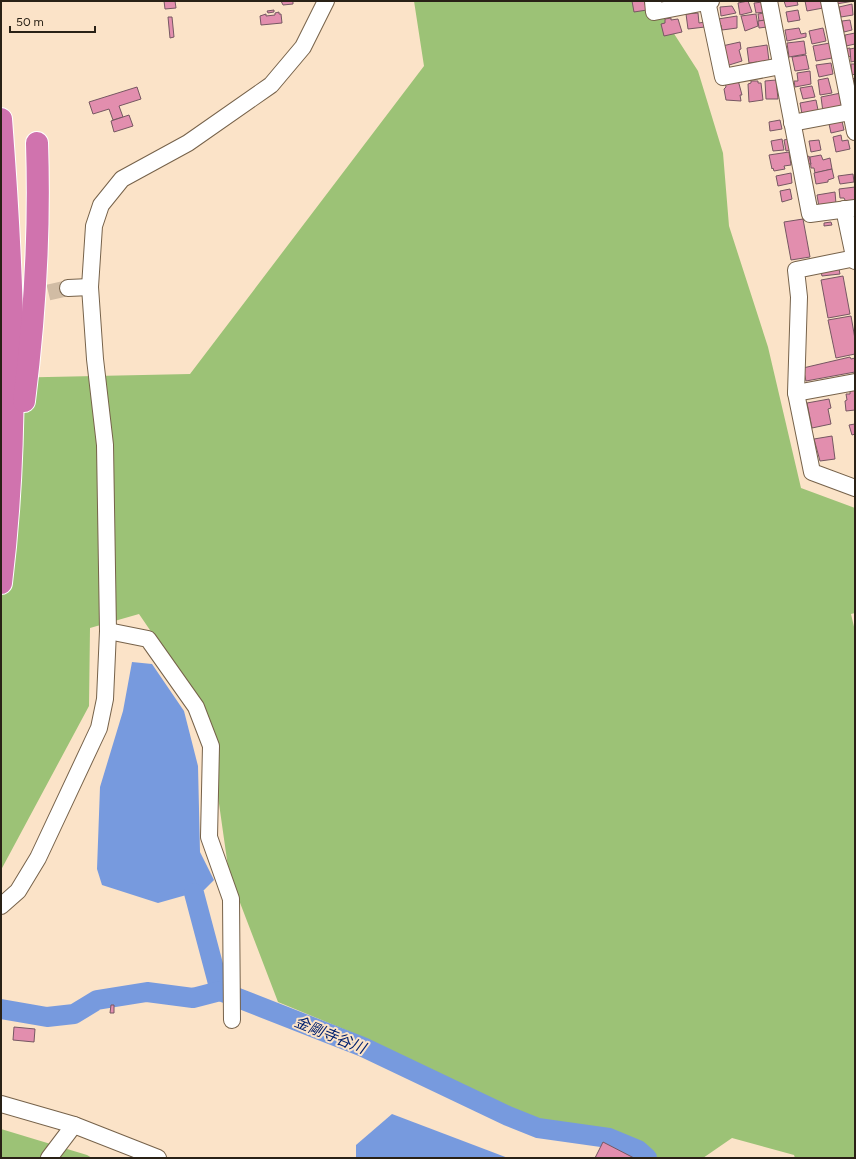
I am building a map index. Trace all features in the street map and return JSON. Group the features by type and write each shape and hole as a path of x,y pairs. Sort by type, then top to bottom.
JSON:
{"highway":[{"path":"1,119 12,286 12,400 7,535"},
{"path":"1,583 31,344 39,207 38,143"}],"street":[{"path":"1,906 18,891 38,858 99,728 105,699 108,631 105,445 95,359 90,287 94,226 101,205 122,179 188,143 271,85 303,47 326,1"},
{"path":"653,1 654,12 708,1 723,77 780,66"},
{"path":"770,1 780,66 810,214 850,209 855,259 796,270 799,297 796,393 812,472 855,488"},
{"path":"829,1 853,112 855,132"},
{"path":"792,123 853,112"},
{"path":"68,288 90,287"},
{"path":"796,393 855,382"},
{"path":"108,631 148,639 196,708 211,746 209,837 231,899 232,1020"},
{"path":"1,1104 74,1125 158,1158"},
{"path":"49,1158 74,1125"}],"green space":[{"path":"414,1 653,1 698,71 723,153 729,226 768,347 801,488 855,508 855,613 851,614 855,631 855,1158 795,1158 794,1155 732,1138 703,1158 656,1158 619,1132 537,1120 358,1035 278,1002 229,874 206,712 139,614 90,628 89,706 1,870 1,378 190,374 424,66"},
{"path":"1,1129 87,1155 92,1158 1,1158"}],"water":[{"path":"132,662 152,664 184,711 198,766 200,852 214,880 204,890 158,903 102,885 97,869 100,787 123,711"},
{"path":"392,1114 508,1158 356,1158 356,1145"}],"building":[{"path":"164,1 175,1 176,8 165,9"},
{"path":"281,1 293,1 293,4 283,5"},
{"path":"632,1 644,1 647,10 634,12"},
{"path":"748,1 752,12 740,15 738,3"},
{"path":"784,1 797,1 798,5 786,7"},
{"path":"805,1 822,1 823,8 807,11"},
{"path":"835,1 854,1 836,4"},
{"path":"763,2 765,12 756,13 754,3"},
{"path":"852,4 853,15 841,17 839,7"},
{"path":"732,6 736,13 721,16 720,7"},
{"path":"274,10 274,12 268,13 267,11"},
{"path":"798,10 800,20 788,22 786,12"},
{"path":"279,12 279,14 281,14 282,23 261,25 260,16 266,14 266,16 275,15 275,13"},
{"path":"698,13 699,23 705,22 705,27 688,29 686,14"},
{"path":"764,13 765,20 759,21 758,14"},
{"path":"756,14 758,26 745,31 741,16"},
{"path":"737,16 737,28 722,30 721,25 719,26 718,19"},
{"path":"168,17 172,17 174,37 170,38"},
{"path":"671,18 671,20 678,19 682,32 664,36 661,24 665,23 665,19"},
{"path":"766,20 767,27 759,28 758,21"},
{"path":"850,20 852,30 844,32 842,21"},
{"path":"799,28 801,34 806,33 806,37 787,41 785,30"},
{"path":"823,28 826,41 812,44 809,31"},
{"path":"855,33 855,44 846,46 845,35"},
{"path":"804,41 806,54 789,57 787,43"},
{"path":"740,42 741,49 739,50 742,61 726,66 722,46"},
{"path":"830,43 832,58 816,61 813,46"},
{"path":"767,45 769,61 757,64 757,62 749,63 747,48"},
{"path":"850,48 851,56 846,58 844,49"},
{"path":"855,48 855,61 851,62 850,49"},
{"path":"806,55 809,69 795,71 792,57"},
{"path":"831,63 833,74 819,77 816,65"},
{"path":"851,64 855,64 855,74 852,75"},
{"path":"810,71 811,84 795,87 794,81 798,81 797,73"},
{"path":"828,78 832,93 820,95 818,80"},
{"path":"855,78 855,90 854,90 852,79"},
{"path":"738,80 742,95 740,95 741,101 726,100 724,89 726,87 725,82"},
{"path":"776,80 778,99 766,99 765,81"},
{"path":"751,81 758,81 758,83 761,83 763,100 749,102 748,84 751,83"},
{"path":"812,86 815,97 803,99 800,88"},
{"path":"137,87 141,99 119,106 123,117 113,120 109,109 93,114 89,102"},
{"path":"841,93 844,107 823,112 821,97"},
{"path":"816,100 818,110 802,114 800,103"},
{"path":"129,115 133,126 114,132 111,121"},
{"path":"780,120 782,129 770,131 769,122"},
{"path":"842,121 844,130 831,133 829,124"},
{"path":"841,135 842,141 848,140 850,149 836,152 833,137"},
{"path":"782,139 784,150 773,151 771,141"},
{"path":"788,139 790,150 786,151 784,140"},
{"path":"819,140 821,150 811,152 809,141"},
{"path":"789,152 791,165 784,166 785,169 774,171 773,168 772,169 769,155"},
{"path":"821,155 823,160 830,158 832,169 815,173 814,168 811,168 810,157"},
{"path":"809,156 811,164 809,164 807,157"},
{"path":"832,169 834,178 828,180 828,182 816,184 814,173"},
{"path":"791,173 792,183 778,186 776,176"},
{"path":"853,174 854,182 840,184 838,176"},
{"path":"855,187 855,200 846,202 844,198 840,198 839,189"},
{"path":"790,189 792,199 782,202 780,191"},
{"path":"835,192 836,204 819,207 817,195"},
{"path":"803,219 810,257 791,260 784,222"},
{"path":"831,222 832,225 824,226 824,223"},
{"path":"839,269 840,274 822,276 821,272"},
{"path":"843,276 850,314 828,318 821,280"},
{"path":"851,316 855,339 855,354 836,358 828,320"},
{"path":"850,357 851,359 855,358 855,372 806,381 803,368"},
{"path":"850,389 855,389 855,410 846,411 846,394 850,394"},
{"path":"829,399 831,408 828,409 831,424 812,428 807,403"},
{"path":"855,424 855,434 852,435 849,425"},
{"path":"832,436 835,459 820,461 814,439"},
{"path":"111,1005 114,1005 114,1013 110,1013"},
{"path":"14,1027 35,1029 34,1042 13,1040"},
{"path":"603,1142 634,1158 595,1158"}],"waterway":[{"path":"194,893 220,991"},
{"name":"金剛寺谷川","path":"1,1009 47,1017 74,1014 97,1000 147,992 193,998 220,991 363,1047 508,1116 538,1128 609,1138 638,1150 647,1158"}],"tunnel":[{"path":"25,298 68,288"}]}
